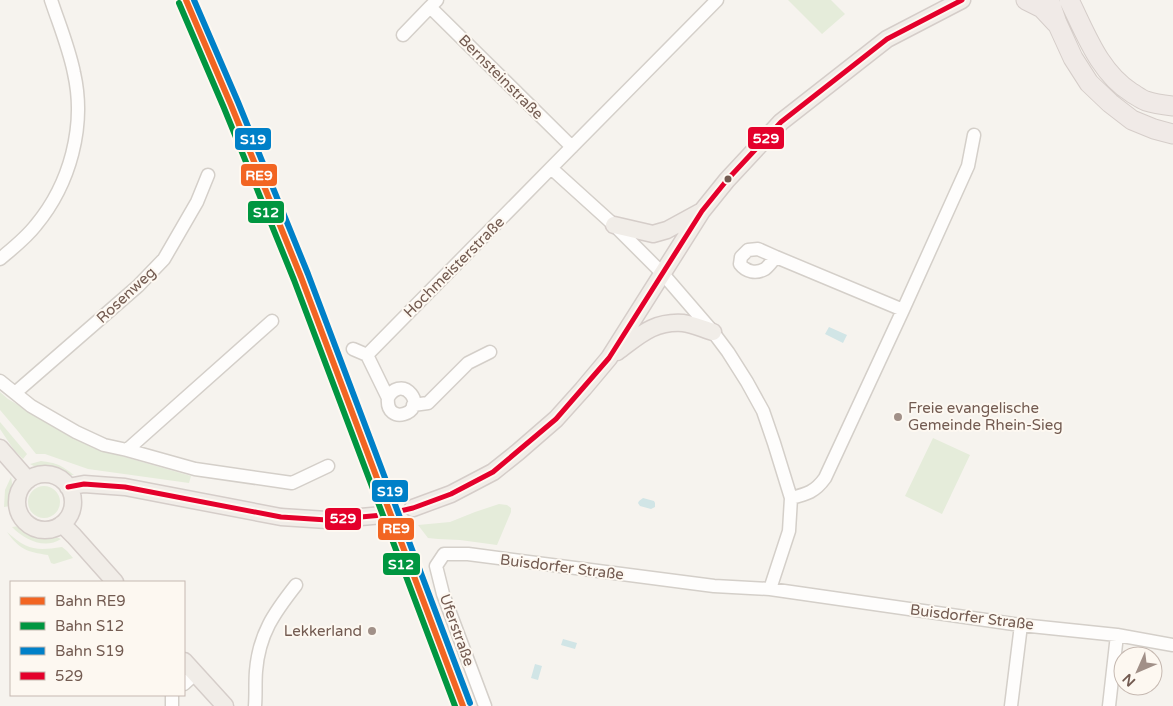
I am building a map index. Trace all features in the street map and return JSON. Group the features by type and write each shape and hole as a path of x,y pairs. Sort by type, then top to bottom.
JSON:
{"highway":[{"path":"1026,0 1042,8 1057,23"},
{"path":"1049,0 1057,23 1089,83 1110,104 1132,120 1173,134"},
{"path":"1075,4 1092,48 1106,70 1124,87 1144,100 1173,106"}],"main road":[{"path":"413,508 451,494 493,472 556,419 609,358 702,211 727,180 781,122 887,39 962,0"},
{"path":"614,225 652,234 667,230 702,211"},
{"path":"609,358 649,329 663,324 684,323 713,332"},
{"path":"0,448 28,480"},
{"path":"45,474 62,480 68,487 72,495 71,511 68,518 62,524 54,529 44,530 27,524 21,517 16,501 22,485 28,480 45,474"},
{"path":"68,487 84,484 125,487 281,517 328,520 383,515"},
{"path":"62,524 114,581"},
{"path":"185,665 189,679 225,706"}],"street":[{"path":"0,259 36,225 53,201 65,177 74,149 78,108 75,75 51,0"},
{"name":"Hochmeisterstraße","path":"367,355 717,0"},
{"name":"Bernsteinstraße","path":"403,34 433,3 572,147"},
{"path":"791,498 808,494 818,487 825,478 968,166 974,135"},
{"path":"551,168 614,225 663,274 728,352 763,411 791,498 789,531 770,590"},
{"name":"Rosenweg","path":"15,393 138,286 164,259 197,202 208,175"},
{"path":"776,257 903,310"},
{"path":"127,450 272,321"},
{"path":"353,349 367,355 388,398"},
{"path":"413,405 428,403 468,363 490,352"},
{"path":"0,381 31,406 76,432 104,445 195,469 292,483 328,466"},
{"path":"404,389 412,395 413,405 410,411 400,415 394,413 389,408 387,402 389,395 394,390 404,389"},
{"name":"Buisdorfer Straße","path":"444,554 468,554 714,586 770,590 1021,625 1117,635 1173,645"},
{"name":"Uferstraße","path":"444,554 436,566 443,594 486,706"},
{"path":"255,706 256,671 263,636 276,610 296,585"},
{"path":"1011,706 1021,625"},
{"path":"1109,706 1117,635"}],"green space":[{"path":"788,0 831,0 845,14 822,34"},
{"path":"0,392 8,399 93,448 191,476 189,483 88,469 45,454 36,454 0,410"},
{"path":"0,422 27,454 23,459 14,450 0,429"},
{"path":"933,438 970,455 942,514 905,496"},
{"path":"41,461 59,465 74,475 51,472 30,464"},
{"path":"11,477 12,499 10,506 4,507 5,490"},
{"path":"44,486 50,487 55,491 59,496 59,508 55,513 50,517 44,518 38,517 33,513 29,508 28,502 29,496 33,491 38,487"},
{"path":"499,504 507,505 511,508 511,512 497,545 428,538 418,525 450,522"},
{"path":"19,526 38,534 61,539 48,543 35,542 12,527"},
{"path":"7,532 26,546 32,548 62,547 73,558 54,564 51,563 48,555 24,549"}],"shaded area":[{"path":"829,327 847,335 843,343 825,334"},
{"path":"643,498 654,501 655,507 651,509 640,506 638,503"},
{"path":"563,639 577,643 575,649 561,645"},
{"path":"535,664 542,666 538,680 531,678"}],"tunnel":[{"path":"383,515 413,508"}],"rail line":[{"name":"RE9","path":"186,0 301,277 463,706"},
{"name":"S19","path":"194,0 308,274 470,703"},
{"name":"S12","path":"179,3 294,280 455,706"}],"transit line":[{"name":"529","path":"68,487 84,484 125,487 281,517 327,520 383,515 413,508 451,494 493,472 556,419 609,358 702,211 727,180 781,122 887,39 962,0"}],"place":[{"name":"Freie evangelische Gemeinde Rhein-Sieg","path":"898,417"},
{"name":"Lekkerland","path":"372,631"}]}
